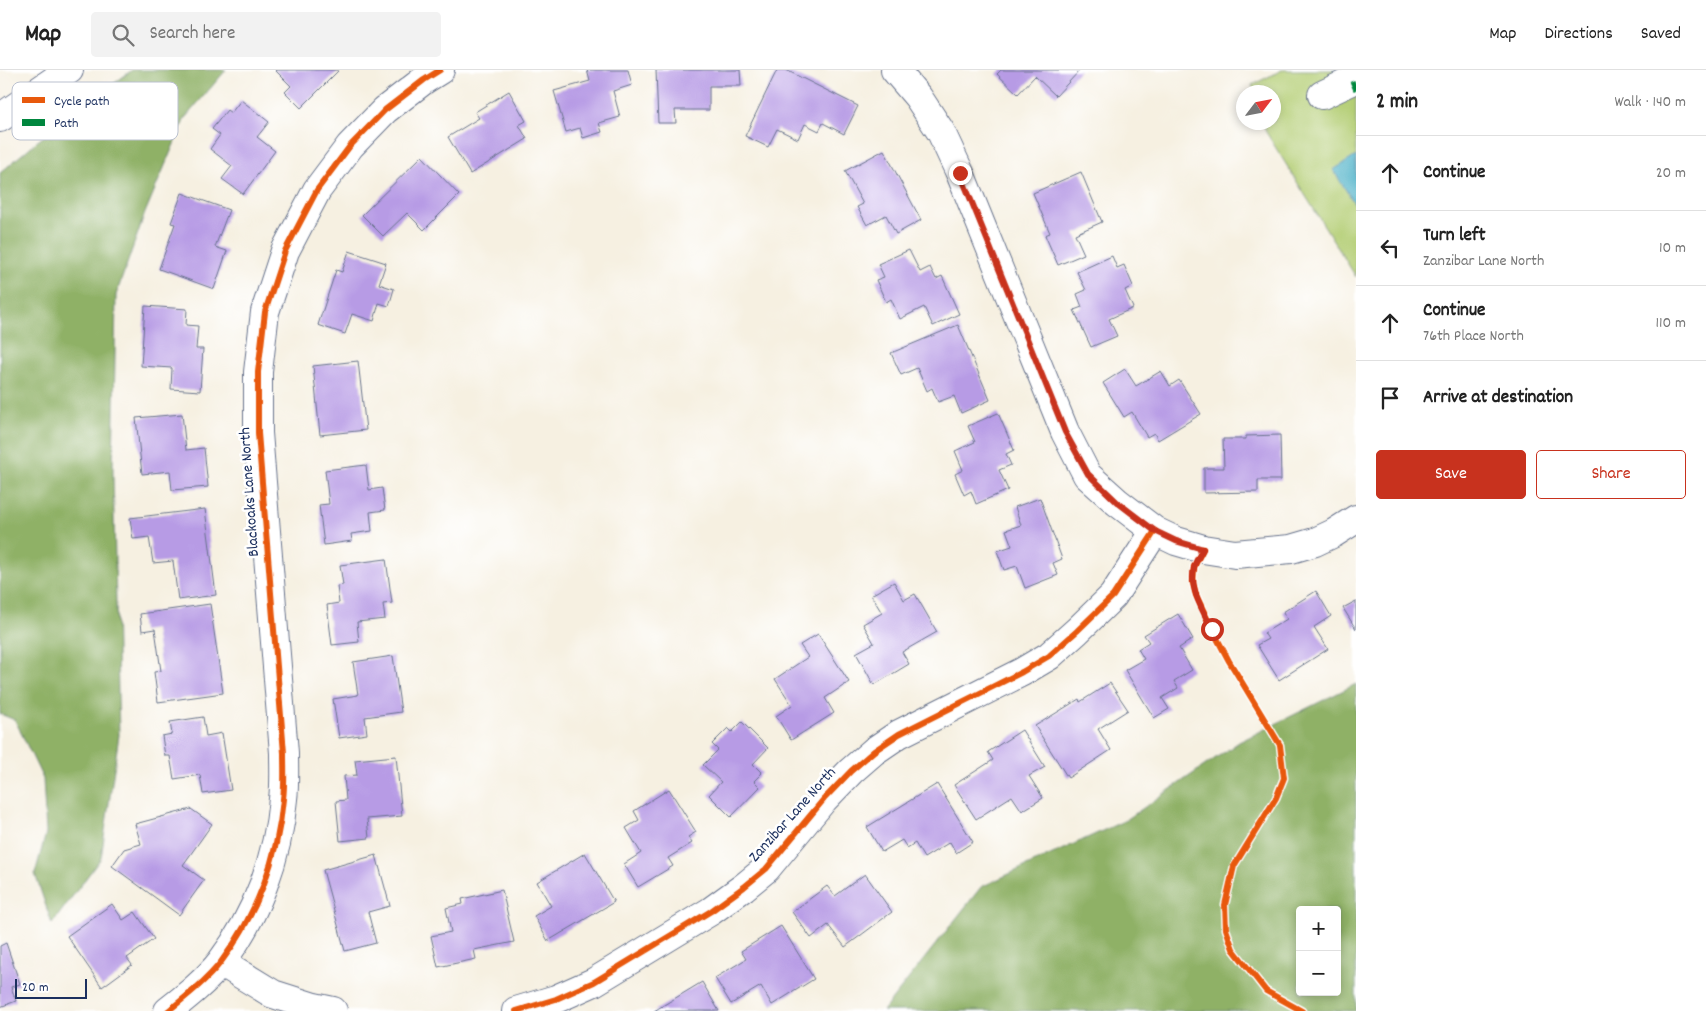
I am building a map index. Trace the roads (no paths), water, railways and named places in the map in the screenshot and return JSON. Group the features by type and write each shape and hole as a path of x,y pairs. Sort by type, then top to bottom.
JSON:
{"street":[{"path":"52,82 69,70"},
{"name":"Blackoaks Lane North","path":"221,962 262,892 276,847 283,799 284,753 258,433 258,372 265,312 285,251 317,190 350,146 385,110 440,70"},
{"path":"895,70 918,97 941,132 960,173 1065,432 1088,474 1117,502 1155,531 1176,541 1203,549 1235,554 1290,549 1315,542 1356,519"},
{"path":"1322,94 1356,79"},
{"path":"0,118 12,110"},
{"name":"Zanzibar Lane North","path":"516,1011 556,999 594,982 711,911 744,888 766,869 824,799 851,771 874,751 900,734 1022,672 1049,656 1078,632 1113,596 1155,531"},
{"path":"168,1011 190,994 221,962 272,994 333,1011"}],"water":[{"path":"1356,156 1356,206 1333,170"}]}
